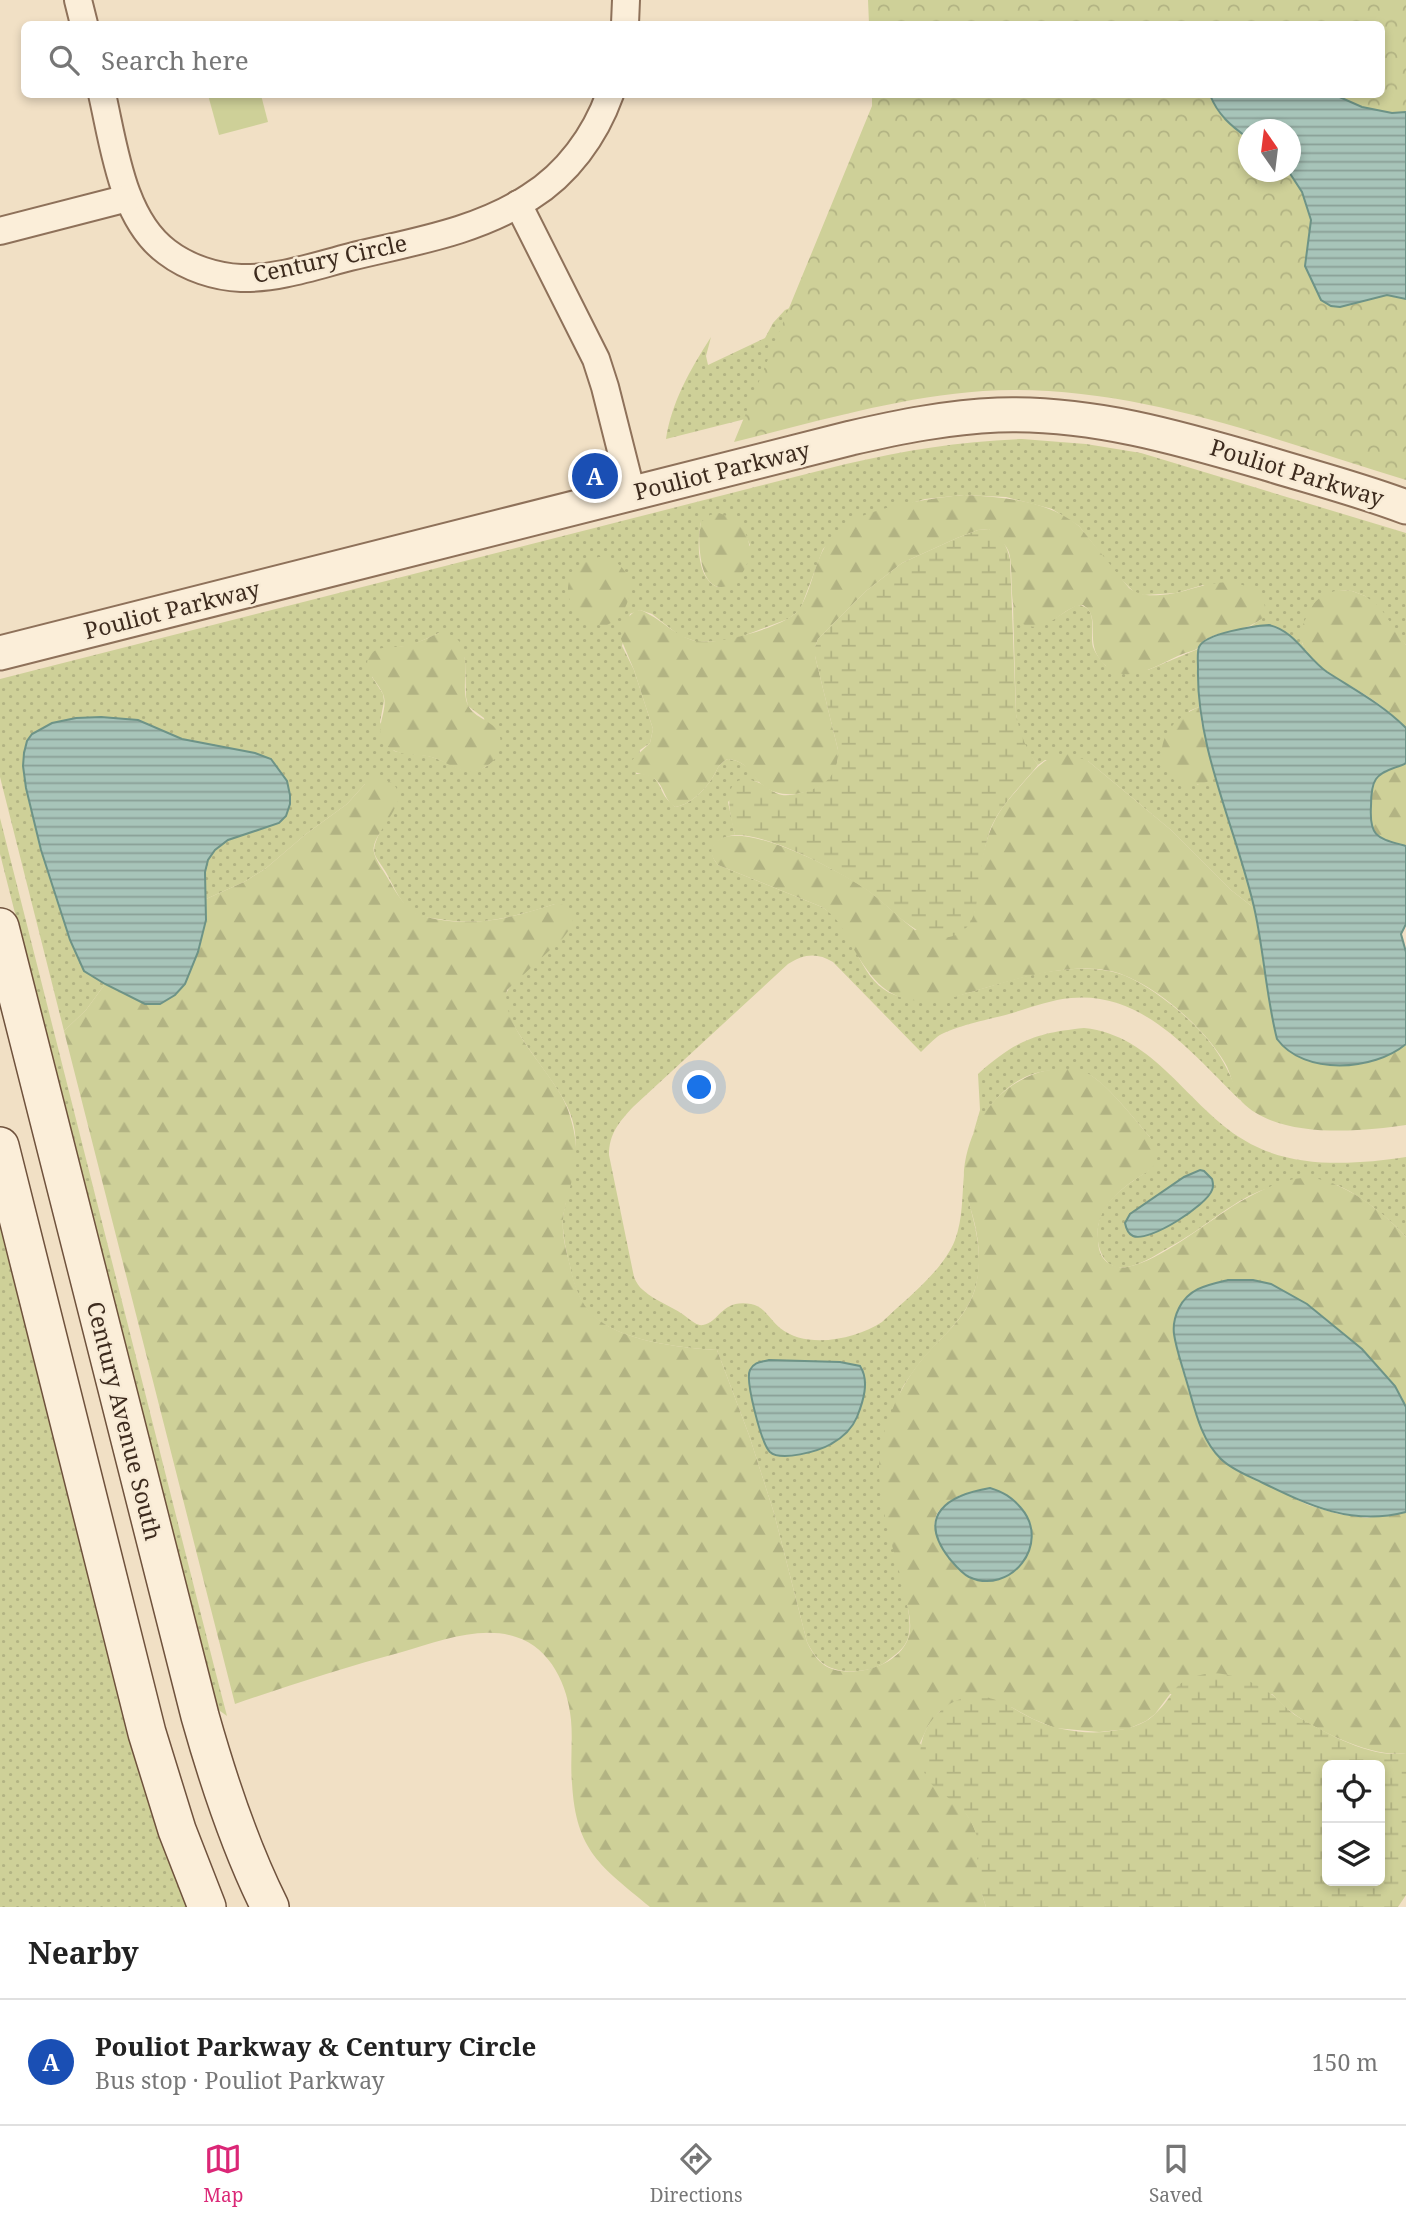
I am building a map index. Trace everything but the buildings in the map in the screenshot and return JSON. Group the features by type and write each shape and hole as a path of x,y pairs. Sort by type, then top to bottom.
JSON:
{"main road":[{"name":"Century Avenue South","path":"0,927 206,1740 260,1887 271,1907"},
{"path":"0,1146 147,1733 177,1830 207,1907"}],"street":[{"path":"78,0 83,21"},
{"path":"625,21 626,0"},
{"name":"Century Circle","path":"103,98 128,198 142,227 168,253 204,270 239,278 286,273 448,233 518,205 565,168 593,131 608,98"},
{"path":"0,231 128,198"},
{"path":"518,205 596,359 632,494"},
{"name":"Pouliot Parkway","path":"0,653 899,427 959,418 1028,415 1081,419 1154,432 1406,507"}],"green space":[{"path":"868,0 1406,0 1406,480 1198,416 1091,395 1037,391 983,391 920,399 857,411 734,442 872,106 872,98 1385,98 1385,21 869,21"},
{"path":"209,98 262,98 268,122 219,135"},
{"path":"804,302 860,390 666,439 683,386 711,337 706,356 708,365 765,338 773,323 785,310"},
{"path":"1022,439 1086,444 1141,453 1406,533 1406,645 1365,596 1339,590 1302,643 1307,652 1281,630 1267,626 1248,628 1260,620 1203,585 1176,593 1135,593 1118,576 1079,526 1052,509 1006,497 964,495 925,499 855,520 823,549 800,610 788,619 743,636 723,641 698,642 680,636 652,614 640,610 630,614 622,646 634,670 653,729 650,743 640,750 636,774 654,778 665,797 675,807 685,804 700,793 719,766 728,759 747,767 759,782 748,780 728,802 735,835 723,838 714,845 712,854 718,865 822,907 833,915 874,981 895,995 919,1000 942,999 1032,975 1063,970 1094,969 1125,976 1162,998 1204,1035 1228,1070 1240,1100 1185,1046 1144,1015 1122,1005 1097,999 1071,998 1040,1004 961,1027 943,1033 921,1052 833,962 810,956 788,964 619,1123 611,1141 609,1155 634,1277 648,1294 699,1325 709,1323 727,1308 741,1303 760,1307 780,1328 804,1339 831,1340 845,1337 882,1322 923,1284 949,1251 960,1224 964,1174 978,1240 977,1281 957,1322 925,1356 902,1390 883,1495 908,1610 908,1638 899,1652 881,1665 853,1671 833,1669 814,1654 807,1642 774,1513 749,1435 717,1350 668,1345 617,1331 591,1314 577,1292 563,1224 576,1148 572,1119 560,1093 508,1015 505,1004 507,991 515,981 555,904 512,916 469,922 423,917 413,912 400,899 375,856 375,846 381,830 365,784 347,804 265,869 206,899 205,872 209,858 217,848 227,841 276,823 286,816 271,759 255,753 182,739 138,720 43,727 27,741 70,940 85,971 105,984 86,1010 64,1031 0,777 0,679 846,464 934,447","holes":["701,522 737,524 750,545 718,587 711,583 702,568 699,548","439,633 465,658 468,706 484,718 491,763 474,771 428,756 394,751 380,722 383,694 372,677 399,647 410,646"]},
{"path":"964,495 1039,505 1066,517 1079,526 1129,588 1136,592 1160,595 1209,584 1244,585 1258,594 1265,606 1265,616 1250,626 1206,639 1195,650 1148,670 1117,673 1108,668 1095,651 1093,622 1083,605 1070,609 1044,625 1028,626 1021,622 1013,604 1008,550 989,529 978,530 902,563 866,591 818,639 815,656 838,750 834,772 824,784 803,793 771,791 742,764 728,759 719,766 700,793 685,804 675,807 655,779 633,770 630,762 650,743 653,729 621,639 624,621 635,611 648,613 681,635 696,641 735,638 768,628 794,615 800,608 825,546 841,528 866,514 882,509"},
{"path":"719,513 739,525 748,541 749,557 743,572 733,583 721,587 710,582 702,565 699,543 701,522 710,515"},
{"path":"989,529 1003,542 1010,559 1016,714 1024,741 1038,765 1005,804 990,830 971,922 960,933 941,938 917,930 867,890 821,864 766,840 735,835 729,806 730,796 736,782 745,779 757,782 775,793 787,795 812,790 830,778 836,766 838,750 815,656 818,639 866,591 902,563 957,538"},
{"path":"599,557 622,568 628,577 630,588 624,610 605,626 580,615 568,594 574,572 584,563"},
{"path":"1339,590 1365,596 1379,606 1406,645 1406,728 1375,701 1320,666 1306,651 1301,632 1309,610 1319,598"},
{"path":"1077,605 1089,610 1093,647 1106,666 1148,670 1198,649 1199,707 1189,711 1197,785 1217,776 1254,908 1231,890 1171,830 1088,761 1045,760 1038,765 1027,751 1019,734 1016,714 1013,606 1018,617 1029,626 1049,621"},
{"path":"439,633 452,636 460,642 464,652 466,698 469,707 496,728 501,741 494,761 478,771 458,769 431,757 399,753 386,745 380,732 385,701 368,668 369,657 377,649 400,647"},
{"path":"1199,707 1217,776 1199,785 1183,784 1171,777 1164,766 1162,751 1166,735 1178,719"},
{"path":"1066,753 1088,761 1171,830 1231,890 1254,908 1277,1039 1310,1061 1334,1066 1373,1061 1406,1044 1406,1125 1366,1130 1320,1130 1276,1122 1257,1114 1239,1098 1225,1063 1191,1021 1160,995 1127,976 1111,971 1071,969 1049,972 944,1000 911,1000 899,997 878,983 869,973 840,924 822,907 718,865 712,856 713,846 724,837 742,836 790,849 857,883 915,930 974,913 984,849 999,813 1037,768 1052,757"},
{"path":"1406,763 1406,846 1377,835 1371,817 1372,792 1376,779"},
{"path":"373,779 388,781 397,791 396,806 376,839 374,851 397,894 413,911 435,919 467,922 510,917 555,904 563,905 573,914 572,926 563,938 507,990 511,1019 562,1096 573,1127 575,1165 563,1224 572,1275 583,1303 592,1314 617,1331 668,1345 717,1350 749,1435 774,1513 807,1642 816,1657 829,1668 850,1672 880,1666 897,1655 910,1633 909,1613 881,1493 879,1474 883,1436 894,1404 905,1384 924,1357 962,1315 973,1296 978,1276 979,1251 964,1182 967,1153 987,1109 1010,1087 1040,1072 1058,1069 1082,1071 1112,1093 1154,1143 1157,1155 1155,1165 1114,1197 1103,1211 1100,1220 1100,1251 1105,1260 1114,1266 1127,1267 1154,1257 1253,1195 1293,1179 1330,1182 1359,1197 1397,1227 1406,1237 1406,1407 1395,1386 1253,1280 1228,1280 1197,1289 1179,1354 1198,1417 1211,1448 1235,1469 1308,1505 1338,1514 1367,1518 1406,1512 1406,1753 1379,1752 1331,1735 1290,1711 1272,1694 1170,1694 1146,1721 1128,1729 1099,1732 1055,1728 1011,1707 940,1711 928,1726 920,1743 971,1821 978,1837 982,1894 986,1907 650,1907 605,1868 586,1842 574,1806 571,1720 566,1694 548,1659 528,1642 502,1634 459,1636 339,1670 235,1704 64,1031 86,1010 105,984 145,1004 160,1004 175,995 206,920 206,899 265,869 347,804","holes":["960,1495 1012,1498 1026,1514 1031,1525 969,1576 949,1556 938,1538 935,1529 938,1512"]},
{"path":"0,818 227,1716 216,1708 0,854"},
{"path":"1084,1028 1109,1033 1131,1044 1170,1074 1224,1126 1262,1149 1282,1156 1323,1162 1365,1162 1406,1157 1406,1237 1380,1212 1356,1195 1333,1184 1315,1182 1260,1191 1238,1202 1186,1238 1146,1261 1127,1267 1109,1264 1100,1249 1099,1221 1116,1194 1149,1170 1150,1137 1106,1087 1083,1073 1052,1070 1037,1073 1023,1078 1000,1095 973,1134 980,1110 978,1074 1026,1040"},
{"path":"0,1217 189,1907 0,1907"},
{"path":"1211,1673 1242,1679 1264,1689 1295,1715 1349,1743 1378,1752 1406,1753 1406,1895 1398,1907 986,1907 978,1876 978,1842 973,1827 960,1807 931,1784 925,1774 921,1758 922,1743 927,1728 936,1716 948,1705 977,1696 998,1701 1057,1728 1104,1732 1137,1726 1149,1719 1176,1688 1188,1679"}],"shaded area":[{"path":"1212,98 1342,98 1362,107 1392,113 1406,112 1406,299 1387,295 1340,307 1331,306 1321,300 1305,266 1311,220 1302,192 1296,182 1301,182 1301,119 1238,119 1238,130 1226,120"},
{"path":"1269,625 1286,633 1327,672 1378,704 1406,728 1406,763 1386,771 1376,779 1372,792 1371,817 1377,835 1406,846 1406,924 1401,934 1406,952 1406,1044 1376,1060 1358,1064 1321,1064 1289,1051 1277,1039 1254,907 1203,728 1198,657 1199,647 1210,638"},
{"path":"101,717 138,720 182,739 255,753 271,759 287,781 290,795 286,816 279,823 228,840 215,850 208,860 205,872 206,920 198,952 185,984 175,995 160,1004 145,1004 84,971 70,940 41,850 26,788 24,753 32,734 52,723"},
{"path":"1200,1170 1212,1179 1213,1186 1208,1197 1189,1213 1164,1228 1141,1237 1130,1234 1125,1223 1130,1214 1184,1177"},
{"path":"1228,1280 1253,1280 1271,1284 1307,1304 1362,1349 1395,1386 1406,1407 1406,1512 1367,1517 1315,1506 1235,1470 1214,1451 1198,1420 1177,1350 1174,1328 1178,1311 1188,1296 1206,1286"},
{"path":"769,1360 840,1362 860,1366 865,1378 865,1392 857,1417 843,1436 818,1450 791,1456 770,1452 758,1425 749,1376 754,1365"},
{"path":"990,1488 1007,1495 1021,1508 1029,1522 1032,1537 1029,1551 1012,1573 999,1579 984,1581 969,1577 949,1558 940,1543 936,1519 950,1502 975,1491"}],"place":[{"name":"Pouliot Parkway & Century Circle","path":"595,476"}]}
